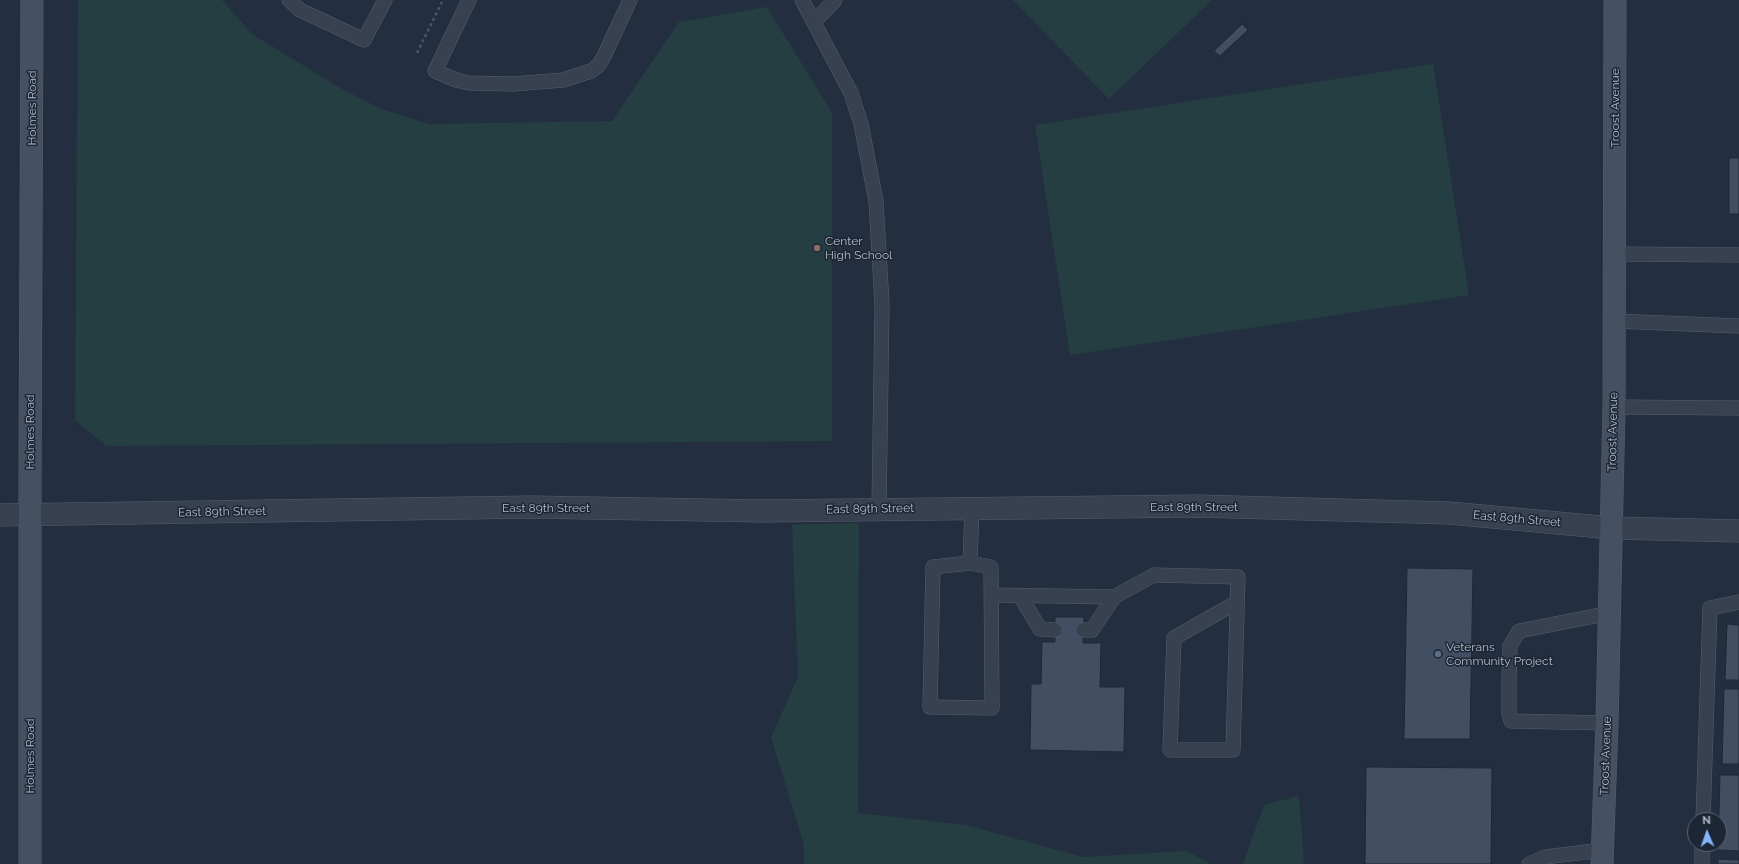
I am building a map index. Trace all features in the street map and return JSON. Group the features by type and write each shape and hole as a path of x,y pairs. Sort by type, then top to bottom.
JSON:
{"main road":[{"name":"Holmes Road","path":"30,864 32,0"},
{"name":"Troost Avenue","path":"1602,857 1610,614 1614,407 1615,0"}],"street":[{"name":"East 89th Street","path":"0,515 532,507 763,511 1198,506 1449,513 1612,528 1739,531"}],"lane":[{"path":"289,0 300,10 364,40 385,0"},
{"path":"469,0 435,71 456,80 469,83 513,84 563,80 591,71 599,65 602,60 630,0"},
{"path":"802,0 851,93 860,124 876,201 882,304 880,509"},
{"path":"814,22 835,0"},
{"path":"1615,254 1739,255"},
{"path":"1614,321 1739,326"},
{"path":"1614,407 1739,408"},
{"path":"970,563 972,508"},
{"path":"970,563 991,567 992,708 930,707 933,567 970,563"},
{"path":"1083,630 1092,630 1114,597 1154,575 1238,577 1233,750 1170,750 1174,638 1237,602"},
{"path":"991,596 1114,597"},
{"path":"1020,596 1040,629 1055,630"},
{"path":"1703,812 1710,608 1739,602"},
{"path":"1607,723 1511,721 1509,714 1509,680 1510,646 1520,631 1610,614"},
{"path":"1702,852 1702,864"},
{"path":"1529,864 1545,857 1602,857"}],"path":[{"path":"417,53 443,0"}],"green space":[{"path":"78,0 222,0 252,34 342,89 381,109 429,124 612,121 679,22 767,7 832,113 832,441 106,446 75,420"},
{"path":"1013,0 1212,0 1109,99"},
{"path":"1433,64 1469,295 1070,355 1035,125"},
{"path":"859,523 858,813 966,825 1083,857 1187,851 1210,864 804,864 804,845 771,737 798,677 792,525"},
{"path":"1299,796 1304,864 1243,864 1264,805"}],"building":[{"path":"1242,24 1248,30 1220,56 1214,51"},
{"path":"1729,158 1739,158 1739,214 1729,214"},
{"name":"Veterans Community Project","path":"1407,568 1473,569 1470,739 1404,739"},
{"path":"1055,617 1084,617 1083,643 1101,643 1100,687 1125,687 1124,752 1030,750 1031,684 1041,684 1042,642 1055,642"},
{"path":"1727,624 1739,625 1739,680 1725,680"},
{"path":"1724,689 1739,689 1739,764 1722,764"},
{"path":"1366,767 1492,768 1491,864 1365,864"},
{"path":"1720,775 1739,775 1739,851 1727,850 1727,812 1719,812"},
{"path":"1718,859 1739,860 1739,864 1718,864"}],"place":[{"name":"Center High School","path":"817,248"},
{"name":"Veterans Community Project","path":"1438,654"}]}
